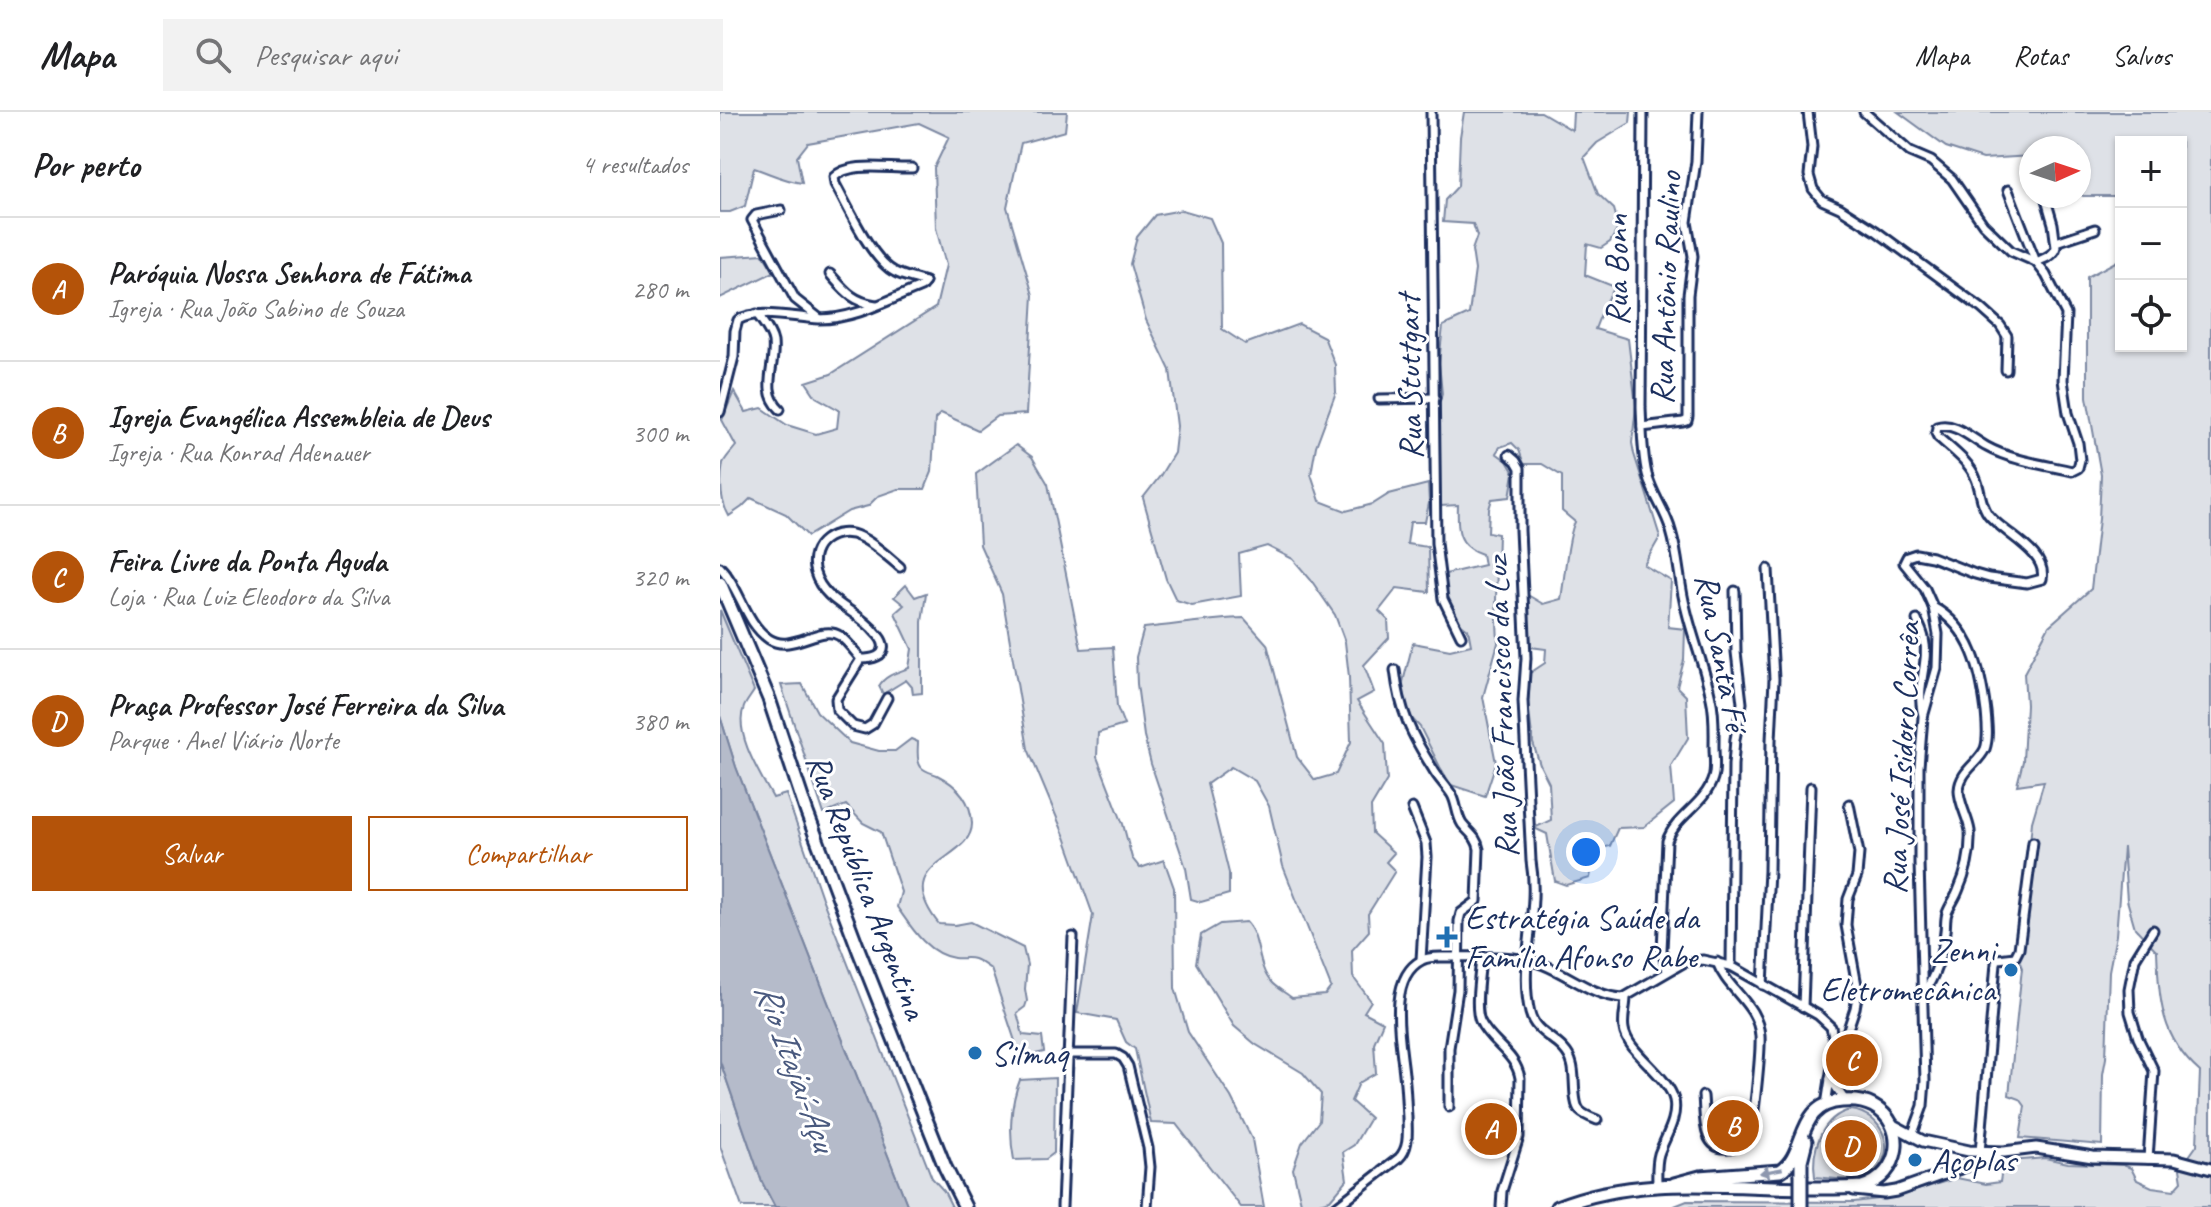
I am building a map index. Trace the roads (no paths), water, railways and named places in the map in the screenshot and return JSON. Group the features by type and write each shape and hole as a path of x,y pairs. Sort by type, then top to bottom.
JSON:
{"main road":[{"name":"Rua República Argentina","path":"720,583 769,699 807,813 859,951 945,1167 965,1207"},
{"path":"1674,1184 1700,1177 1780,1171 1790,1163 1814,1112 1835,1102 1846,1101 1874,1106 1891,1124 1923,1141 1958,1149 2004,1152 2036,1148 2093,1157 2174,1159 2211,1169"},
{"path":"1801,1207 1803,1149 1826,1106"},
{"path":"1843,1188 1871,1185 1888,1172 1896,1141 1891,1124"},
{"path":"1954,1171 1962,1162 1958,1149"},
{"path":"1557,1207 1606,1192 1674,1184 1843,1188 1884,1193 2004,1152"}],"street":[{"name":"Rua Stuttgart","path":"1431,112 1436,543 1443,599 1461,636"},
{"name":"Rua Bonn","path":"1642,427 1643,112"},
{"name":"Rua Antônio Raulino","path":"1642,427 1683,422 1688,417 1688,295 1693,256 1687,222 1696,161 1698,112"},
{"path":"1808,112 1812,147 1809,175 1813,189 1822,200 1876,231 2000,325 2007,336 2006,370"},
{"name":"Rua José Isidoro Corrêa","path":"1864,112 1910,152 1931,161 1952,179 1983,224 2011,251 2036,262 2046,275 2066,314 2063,380 2080,460 2078,468 2072,471 1996,452 1955,428 1937,427 1938,437 1975,475 1988,515 2028,549 2042,566 2043,574 2042,579 2034,582 1989,578 1916,554 1907,557 1904,563 1925,589 1933,607 1938,634 1937,668 1923,717 1919,767 1923,1106 1912,1136"},
{"path":"720,412 734,357 735,331 738,320 744,316 757,314 821,319 842,316 879,305 921,287 925,282 887,267 860,229 834,177 840,171 861,166 912,168"},
{"path":"2008,190 2036,262 2055,250 2048,208"},
{"path":"781,210 756,215 752,220 795,299 821,319"},
{"path":"2056,242 2095,229"},
{"path":"830,274 861,303 879,305"},
{"path":"757,314 772,338 769,393 780,409"},
{"path":"1379,399 1435,398"},
{"name":"Rua Santa Fé","path":"1642,427 1647,474 1671,529 1685,605 1712,701 1714,724 1714,774 1708,791 1678,821 1667,841 1662,950 1667,971"},
{"name":"Rua João Francisco da Luz","path":"1509,455 1520,468 1526,658 1523,701 1534,879 1533,915 1526,960 1531,1017 1535,1025 1569,1054 1577,1104 1580,1111 1597,1120"},
{"path":"861,659 880,654 884,647 882,641 866,621 824,592 815,573 813,556 819,544 832,536 849,532 864,538 900,567"},
{"path":"720,567 753,621 771,640 785,644 831,633 839,636 861,659"},
{"path":"1763,985 1774,679 1768,569"},
{"path":"1731,966 1733,765 1742,703 1736,652 1735,591"},
{"path":"1923,994 1931,982 1945,933 1947,914 1968,858 1970,831 1959,796 1961,779 1983,752 1987,725 1975,655 1960,630 1933,607"},
{"path":"1917,620 1925,649 1919,695 1923,717"},
{"path":"861,659 836,699 837,710 853,726 865,729 873,724 887,698"},
{"path":"1395,670 1398,699 1406,722 1434,772 1455,800 1462,823 1478,842 1477,901 1461,913 1458,990 1449,1048 1449,1107"},
{"path":"1803,1007 1811,787"},
{"path":"1834,1037 1847,1032 1858,991 1846,925 1848,899 1859,865 1849,804"},
{"path":"1412,808 1426,843 1427,857 1421,960"},
{"path":"1980,1152 1996,963 1998,959 2015,957 2019,949 2033,842"},
{"path":"2148,1159 2154,1071 2130,1012 2129,989 2135,959 2153,930"},
{"path":"1062,1207 1073,937"},
{"path":"1336,1207 1399,1158 1407,1147 1404,1074 1399,1043 1403,981 1421,960 1429,958 1526,960 1543,964 1617,998 1626,997 1667,971 1690,961 1731,966 1825,1020 1831,1027 1835,1047 1826,1106"},
{"path":"1481,958 1480,1022 1513,1059 1519,1068 1520,1078 1519,1137 1502,1191 1501,1207"},
{"path":"1703,1096 1711,1144 1720,1148 1735,1148 1743,1143 1752,1126 1760,1036 1757,1018 1717,962"},
{"path":"1626,997 1625,1033 1668,1086 1674,1101 1675,1111 1658,1157 1657,1185"},
{"path":"1067,1054 1116,1054 1128,1066 1148,1148 1147,1207"},
{"path":"1830,1079 1846,1101"}],"water":[{"name":"Rio Itajaí-Açu","path":"720,716 736,767 908,1207 775,1207 762,1182 720,1061"}],"place":[{"name":"Estratégia Saúde da Família Afonso Rabe","path":"1447,937"},
{"name":"Zenni Eletromecânica","path":"2011,970"},
{"name":"Silmaq","path":"975,1053"},
{"name":"Feira Livre da Ponta Aguda","path":"1852,1060"},
{"name":"Igreja Evangélica Assembleia de Deus","path":"1733,1126"},
{"name":"Paróquia Nossa Senhora de Fátima","path":"1491,1129"},
{"name":"Praça Professor José Ferreira da Silva","path":"1851,1146"},
{"name":"Açoplas","path":"1915,1160"}]}
